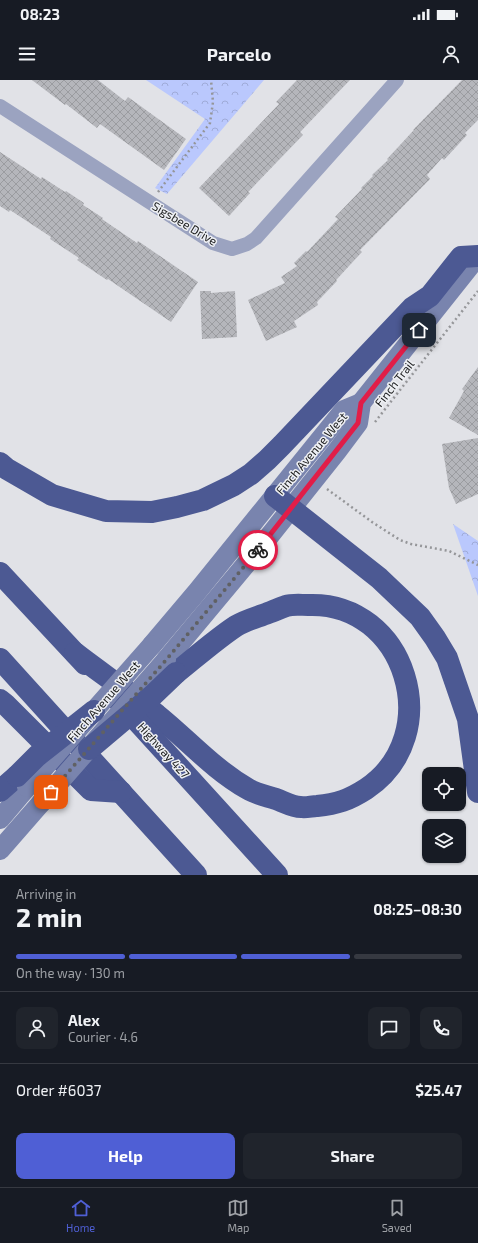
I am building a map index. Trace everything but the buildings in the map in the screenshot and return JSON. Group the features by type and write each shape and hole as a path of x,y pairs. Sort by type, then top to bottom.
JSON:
{"highway":[{"path":"0,463 7,469 52,495 106,511 152,512 203,500 234,486 251,474 282,446 412,308 430,296 461,257 478,256"},
{"path":"283,502 379,578 420,617 436,638 447,658 468,719 478,792"},
{"name":"Highway 427","path":"0,574 75,653 277,875"},
{"path":"75,653 158,715 207,760 249,790 301,807 333,804 352,798 376,782 387,771 403,744 409,718 409,696 403,669 394,650 367,622 350,612 322,604 286,606 238,625 214,642 171,666 153,695 89,749"},
{"path":"0,659 196,875"},
{"path":"0,700 91,790 120,792"},
{"path":"0,791 22,782 37,756 94,711"}],"main road":[{"path":"361,403 478,256"},
{"name":"Finch Avenue West","path":"171,666 283,502 320,440 344,410 361,403"},
{"name":"Finch Avenue West","path":"94,711 196,593 283,502 337,450 358,423 361,403"},
{"name":"Finch Avenue West","path":"0,850 89,749"},
{"path":"0,819 22,782"}],"street":[{"name":"Sigsbee Drive","path":"0,106 213,243 232,249 247,244 256,238 397,80"}],"path":[{"path":"150,202 210,123 213,102 211,80"},
{"name":"Finch Trail","path":"371,428 478,291"},
{"path":"330,485 327,489 372,522 400,540 411,544 449,551 478,565"}],"green space":[{"path":"146,80 264,80 167,194 155,188 205,119"},
{"path":"453,524 478,541 478,596"}],"way so far":[{"path":"51,792 166,660 258,550"}],"route":[{"path":"258,550 358,423 361,403 419,330"}]}
